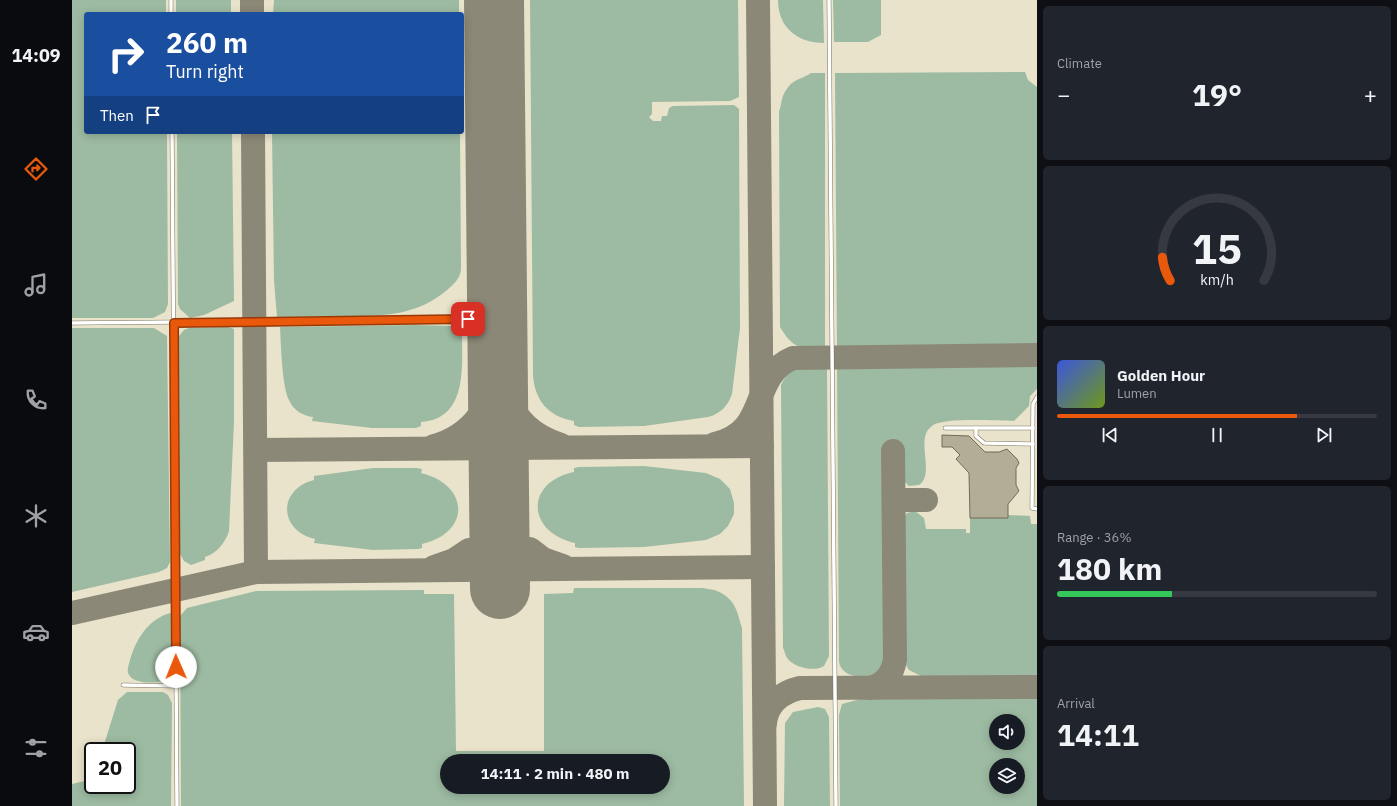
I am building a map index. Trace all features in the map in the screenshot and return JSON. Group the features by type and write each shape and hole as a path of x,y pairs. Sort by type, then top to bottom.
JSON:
{"lane":[{"path":"171,0 171,12"},
{"path":"829,0 836,806"},
{"path":"172,134 177,806"},
{"path":"72,324 468,319"},
{"path":"1037,397 1033,404 1032,508 1037,509"},
{"path":"944,428 1033,428"},
{"path":"976,428 976,436 984,444 1033,444"},
{"path":"123,685 177,686"}],"green space":[{"path":"72,0 166,0 166,12 84,12 84,134 167,134 168,304 165,312 153,318 72,318"},
{"path":"176,0 231,0 231,12 176,12"},
{"path":"274,0 459,0 459,12 273,12"},
{"path":"530,0 738,0 739,97 730,101 652,102 652,114 649,117 653,121 661,121 662,116 667,116 669,108 673,106 734,105 739,109 740,328 732,394 723,409 712,416 644,426 579,427 574,425 574,421 565,419 550,411 544,405 536,391 533,374"},
{"path":"778,0 823,0 824,43 806,40 791,32 782,19"},
{"path":"833,0 881,0 881,35 868,42 834,42"},
{"path":"1025,72 1028,80 1037,87 1037,348 837,349 835,73"},
{"path":"811,73 825,73 825,349 810,349 798,346 789,340 780,327 779,111 783,96 789,86"},
{"path":"177,134 232,134 234,301 204,315 190,318 180,309 178,304"},
{"path":"272,134 460,134 461,272 457,280 447,290 435,299 423,305 397,313 370,316 277,317 274,281"},
{"path":"414,325 453,326 462,333 462,360 459,389 455,401 447,411 436,419 421,422 421,426 416,428 372,428 312,421 313,417 299,412 291,404 283,376 280,327"},
{"path":"228,327 234,329 234,422 229,531 225,540 217,550 205,557 205,560 191,565 184,561 180,554 179,336 184,330 189,328"},
{"path":"72,328 154,328 167,336 170,562 167,568 159,572 72,592"},
{"path":"1037,362 1037,389 1030,396 1029,406 1014,421 958,420 938,423 932,426 927,432 925,439 924,447 926,473 924,480 919,485 909,486 900,477 900,448 886,448 887,637 885,644 885,660 883,667 879,672 872,675 858,676 845,672 839,661 837,363"},
{"path":"809,363 825,363 827,365 829,656 824,666 816,669 795,665 787,658 783,648 781,385 786,376 792,370"},
{"path":"644,466 706,473 720,479 730,489 734,503 734,514 728,526 720,534 706,540 644,547 579,548 575,547 575,543 559,537 547,529 540,518 538,507 540,496 547,486 558,477 574,472 574,468"},
{"path":"373,468 422,469 421,473 437,479 449,488 456,498 458,509 456,520 449,530 438,538 422,544 422,548 373,550 314,543 315,539 303,534 294,527 289,519 287,510 289,500 294,492 302,485 314,480 314,476"},
{"path":"915,511 924,518 926,529 966,529 966,533 970,533 970,518 1008,518 1008,515 1030,516 1031,524 1037,524 1037,676 923,677 909,670 903,660 901,636 900,523 907,513"},
{"path":"574,588 702,588 717,591 732,602 737,611 742,628 744,806 181,806 180,616 187,608 256,591 424,590 424,594 454,594 456,751 544,751 544,594 573,593"},
{"path":"171,613 171,671 169,677 167,679 151,683 135,680 129,675 128,668 136,644 144,630 156,620"},
{"path":"127,692 163,692 168,695 172,703 171,806 72,806 72,784 84,781 84,794 136,794 136,742 105,742 118,700"},
{"path":"1037,696 1037,806 840,806 839,715 842,704 864,698"},
{"path":"818,707 825,709 829,717 830,806 784,806 785,723 793,712"}],"building":[{"path":"942,435 969,436 985,452 999,452 1007,449 1017,459 1019,463 1016,468 1016,485 1019,491 1008,504 1008,518 970,518 969,473 956,459 960,455 952,447 942,447"}],"taxiway":[{"path":"252,0 252,12"},
{"path":"758,0 765,806"},
{"path":"253,134 256,572"},
{"path":"499,286 499,357 502,380 509,401 520,419 537,434 561,445"},
{"path":"715,444 733,437 744,428 752,416 770,378 779,367 793,358 1037,355"},
{"path":"434,446 459,435 478,417 491,394 496,367"},
{"path":"256,450 762,446"},
{"path":"870,688 880,684 887,678 890,674 895,659 893,451"},
{"path":"894,500 926,500"},
{"path":"530,549 543,559 563,566"},
{"path":"434,567 454,560 469,550"},
{"path":"72,613 256,572 763,567"},
{"path":"765,723 766,716 772,704 788,692 800,688 1037,687"}],"runway":[{"path":"494,0 500,589"}],"route":[{"path":"176,667 174,323 468,319"}]}
